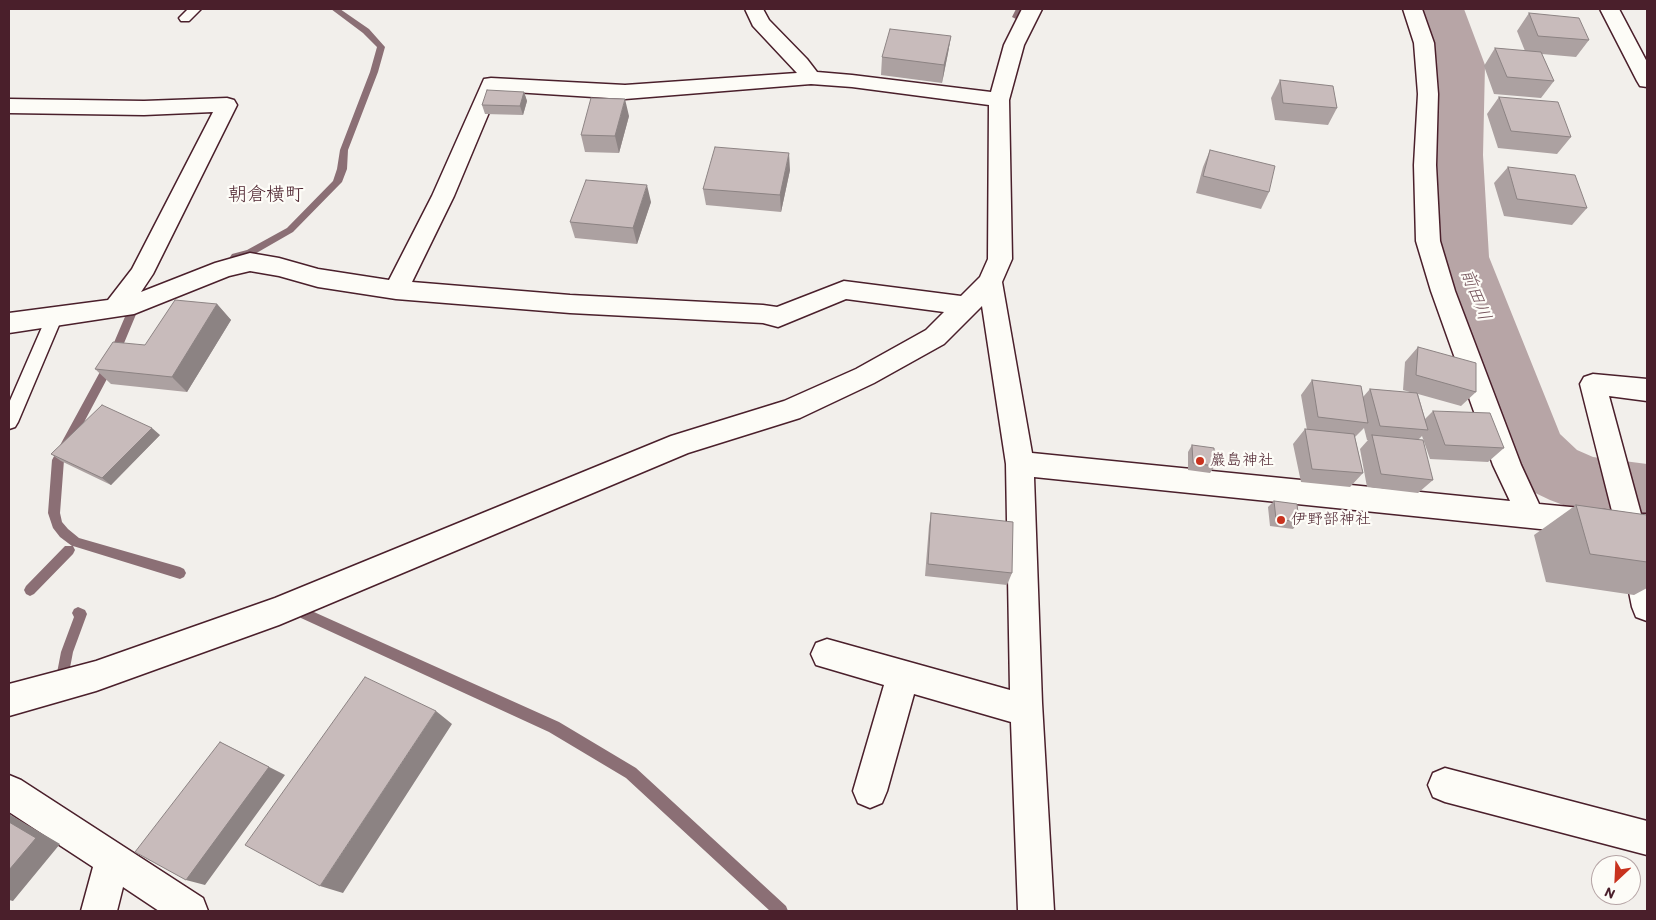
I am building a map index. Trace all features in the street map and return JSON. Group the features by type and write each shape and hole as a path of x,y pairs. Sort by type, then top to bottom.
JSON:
{"street":[{"path":"754,9 760,22 800,63 811,78"},
{"path":"9,700 96,676 280,611 681,444 791,410 865,376 935,337 990,282 1000,259 999,100 1014,45 1032,9"},
{"path":"1413,9 1424,43 1428,94 1425,165 1428,241 1443,291 1507,465 1531,516"},
{"path":"1609,9 1647,81"},
{"path":"396,290 443,196 491,84 625,92 811,78 852,81 999,100"},
{"path":"9,106 144,108 227,105 141,274 116,308"},
{"path":"9,322 54,318 134,305 223,269 250,262 279,267 318,278 396,290 570,304 763,314 778,317 844,290 966,306"},
{"path":"990,282 1020,464 1026,710 1036,911"},
{"path":"1647,390 1593,384 1613,466 1633,519 1647,607"},
{"path":"1020,464 1531,516 1633,519"},
{"path":"827,654 1026,710"},
{"path":"870,791 903,676"},
{"path":"1445,785 1647,838"},
{"path":"9,792 190,911"},
{"path":"99,911 112,860"}],"lane":[{"path":"185,18 195,9"},
{"path":"9,422 54,318"}],"building":[{"path":"1529,13 1579,18 1589,40 1538,36"},
{"path":"890,29 951,36 944,65 882,57"},
{"path":"1495,48 1541,52 1554,81 1507,77"},
{"path":"1280,80 1333,86 1337,108 1283,103"},
{"path":"487,90 524,92 520,106 482,105"},
{"path":"1499,97 1558,102 1571,137 1511,131"},
{"path":"591,98 625,99 615,136 581,135"},
{"path":"715,147 789,153 780,195 703,189"},
{"path":"1210,150 1275,166 1269,192 1203,176"},
{"path":"1508,167 1575,175 1587,208 1517,199"},
{"path":"586,180 647,185 633,228 570,222"},
{"path":"175,300 217,304 172,377 95,369 113,342 145,345"},
{"path":"1418,347 1476,363 1476,392 1416,375"},
{"path":"1312,380 1361,386 1368,423 1318,417"},
{"path":"1370,389 1417,393 1428,430 1380,426"},
{"path":"102,405 152,428 102,478 51,454"},
{"path":"1433,411 1490,413 1504,448 1445,445"},
{"path":"1305,429 1354,434 1363,473 1312,469"},
{"path":"1372,435 1423,440 1433,480 1381,474"},
{"path":"1192,445 1214,448 1215,466 1193,463"},
{"path":"1274,501 1297,504 1299,522 1276,519"},
{"path":"1576,505 1647,515 1647,562 1590,554"},
{"path":"931,513 1013,522 1012,573 928,564"},
{"path":"365,677 436,711 320,886 245,845"},
{"path":"220,742 269,767 186,880 135,852"},
{"path":"9,822 36,838 9,870"}],"waterway":[{"path":"235,257 250,253 290,230 337,182 342,169 344,150 374,72 381,47 366,31 335,9"},
{"path":"1016,17 1020,9"},
{"name":"前田川","path":"1441,9 1461,65 1457,155 1460,257 1534,451 1553,470 1590,486 1647,493"},
{"path":"132,312 112,360 58,460 54,513 57,524 64,533 76,542 180,573"},
{"path":"30,590 69,550"},
{"path":"63,673 67,652 81,614 78,613"},
{"path":"305,614 554,727 631,773 781,911"}],"place":[{"name":"巖島神社","path":"1200,461"},
{"name":"伊野部神社","path":"1281,520"}],"district":[{"name":"朝倉横町","path":"266,195"}]}
